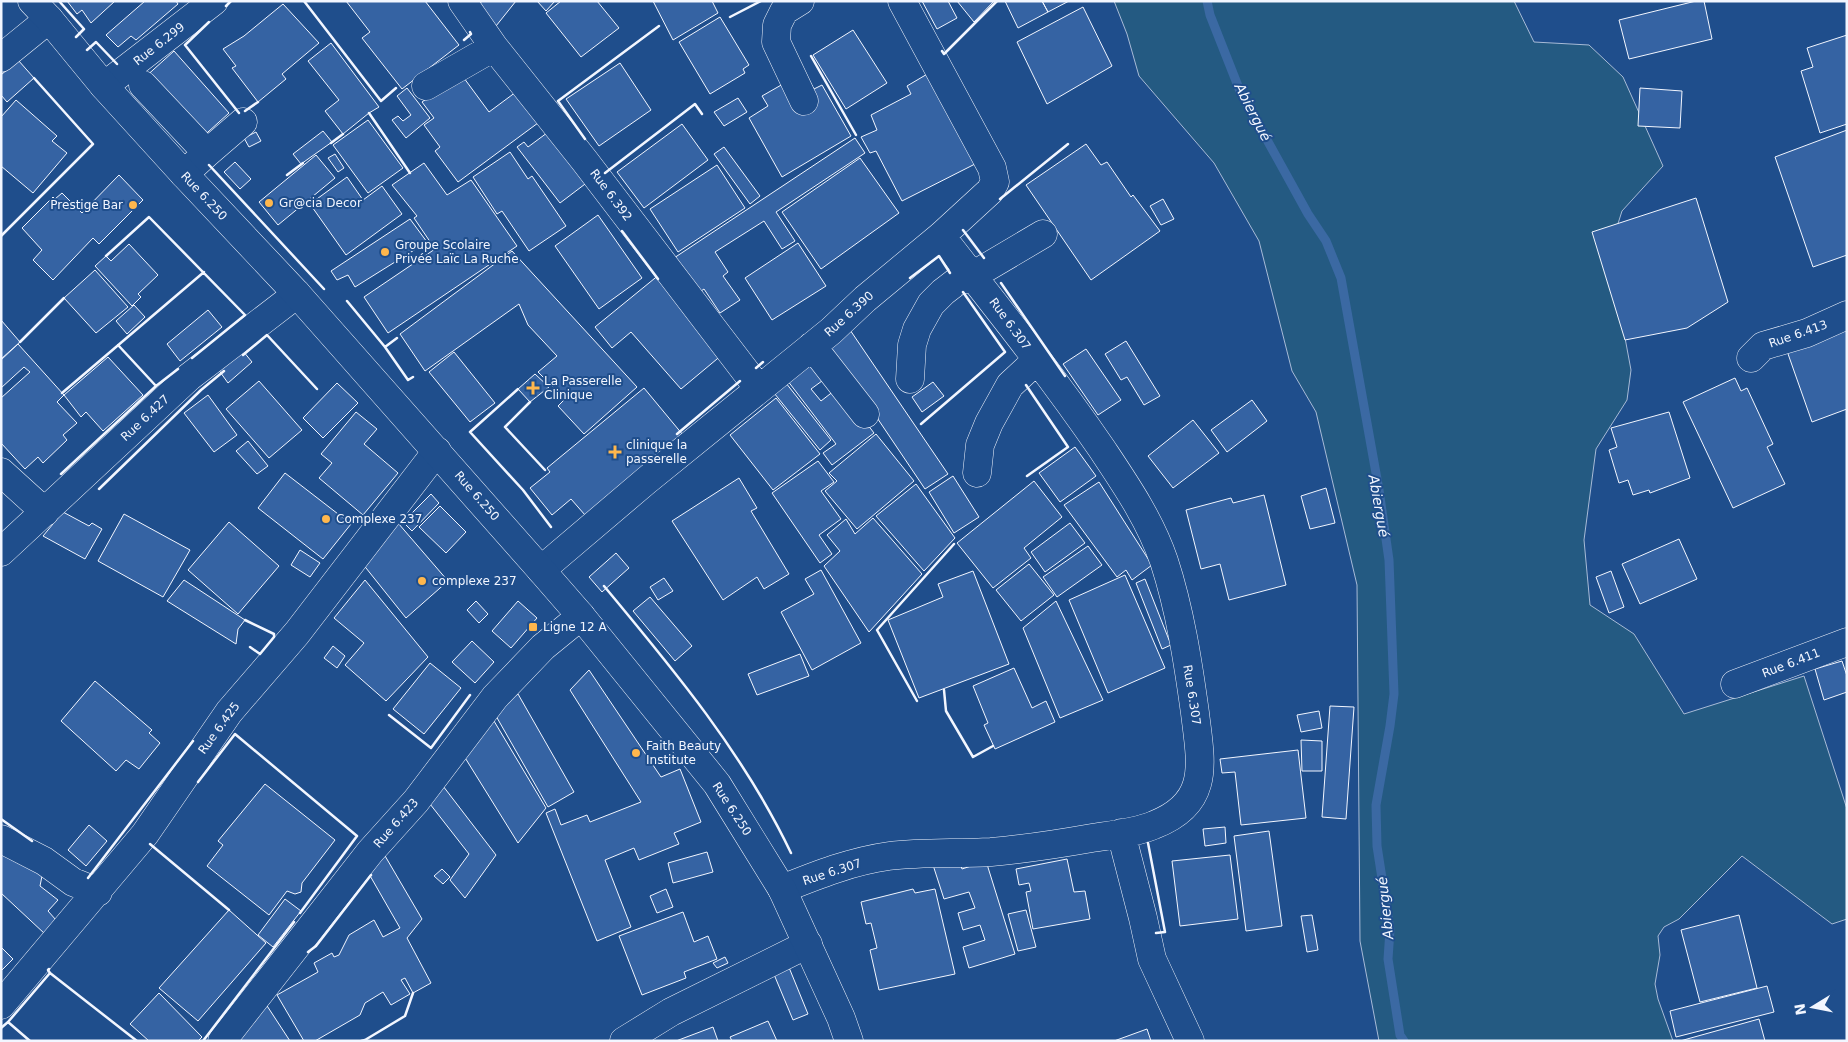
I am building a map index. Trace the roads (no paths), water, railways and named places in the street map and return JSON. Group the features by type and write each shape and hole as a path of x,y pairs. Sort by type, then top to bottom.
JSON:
{"street":[{"name":"Rue 6.299","path":"104,86 214,1"},
{"name":"Rue 6.392","path":"462,1 494,47 584,160 759,389"},
{"path":"800,1 784,11 777,25 776,42 804,101"},
{"name":"Rue 6.390","path":"541,570 831,331 990,191 994,182 992,168 902,1"},
{"name":"Rue 6.250","path":"41,10 104,86 297,294 437,450 581,616 717,784 782,889 841,1018 848,1041"},
{"path":"1,58 41,10"},
{"path":"426,86 494,47"},
{"name":"Rue 6.299","path":"143,84 207,153"},
{"path":"184,174 243,122"},
{"path":"910,379 912,345 917,329 931,304 950,286 972,276 1042,234"},
{"name":"Rue 6.307","path":"782,889 853,863 888,856 991,852 1044,846 1121,833 1155,825 1185,808 1198,785 1201,761 1182,632 1164,560 1140,507 1080,418 982,286 941,236"},
{"name":"Rue 6.427","path":"1,552 188,377 297,294"},
{"name":"Rue 6.413","path":"1752,358 1763,346 1807,333 1847,315"},
{"path":"812,346 865,414"},
{"path":"976,473 980,444 989,423 1010,385 1037,360"},
{"name":"Rue 6.425","path":"1,1005 145,834 229,712 297,633 437,450"},
{"path":"1,472 45,512"},
{"name":"Rue 6.423","path":"222,1041 370,852 416,801 495,697 543,646 581,616"},
{"name":"Rue 6.411","path":"1735,684 1847,642"},
{"path":"1121,833 1152,959 1190,1041"},
{"path":"1,839 44,861 73,882 98,892"},
{"path":"624,1041 671,1012 808,944"}],"waterway":[{"name":"Abiergué","path":"1207,1 1210,15 1240,91 1308,214 1326,241 1341,278 1379,490 1389,560 1394,694 1376,805 1377,846 1390,930 1388,959 1400,1035 1404,1041"}],"place":[{"name":"Gr@cia Decor","path":"269,203"},
{"name":"Prestige Bar","path":"133,205"},
{"name":"Groupe Scolaire Privée Laïc La Ruche","path":"385,252"},
{"name":"La Passerelle Clinique","path":"533,388"},
{"name":"clinique la passerelle","path":"615,452"},
{"name":"Complexe 237","path":"326,519"},
{"name":"complexe 237","path":"422,581"},
{"name":"Ligne 12 A","path":"533,627"},
{"name":"Faith Beauty Institute","path":"636,753"}]}
